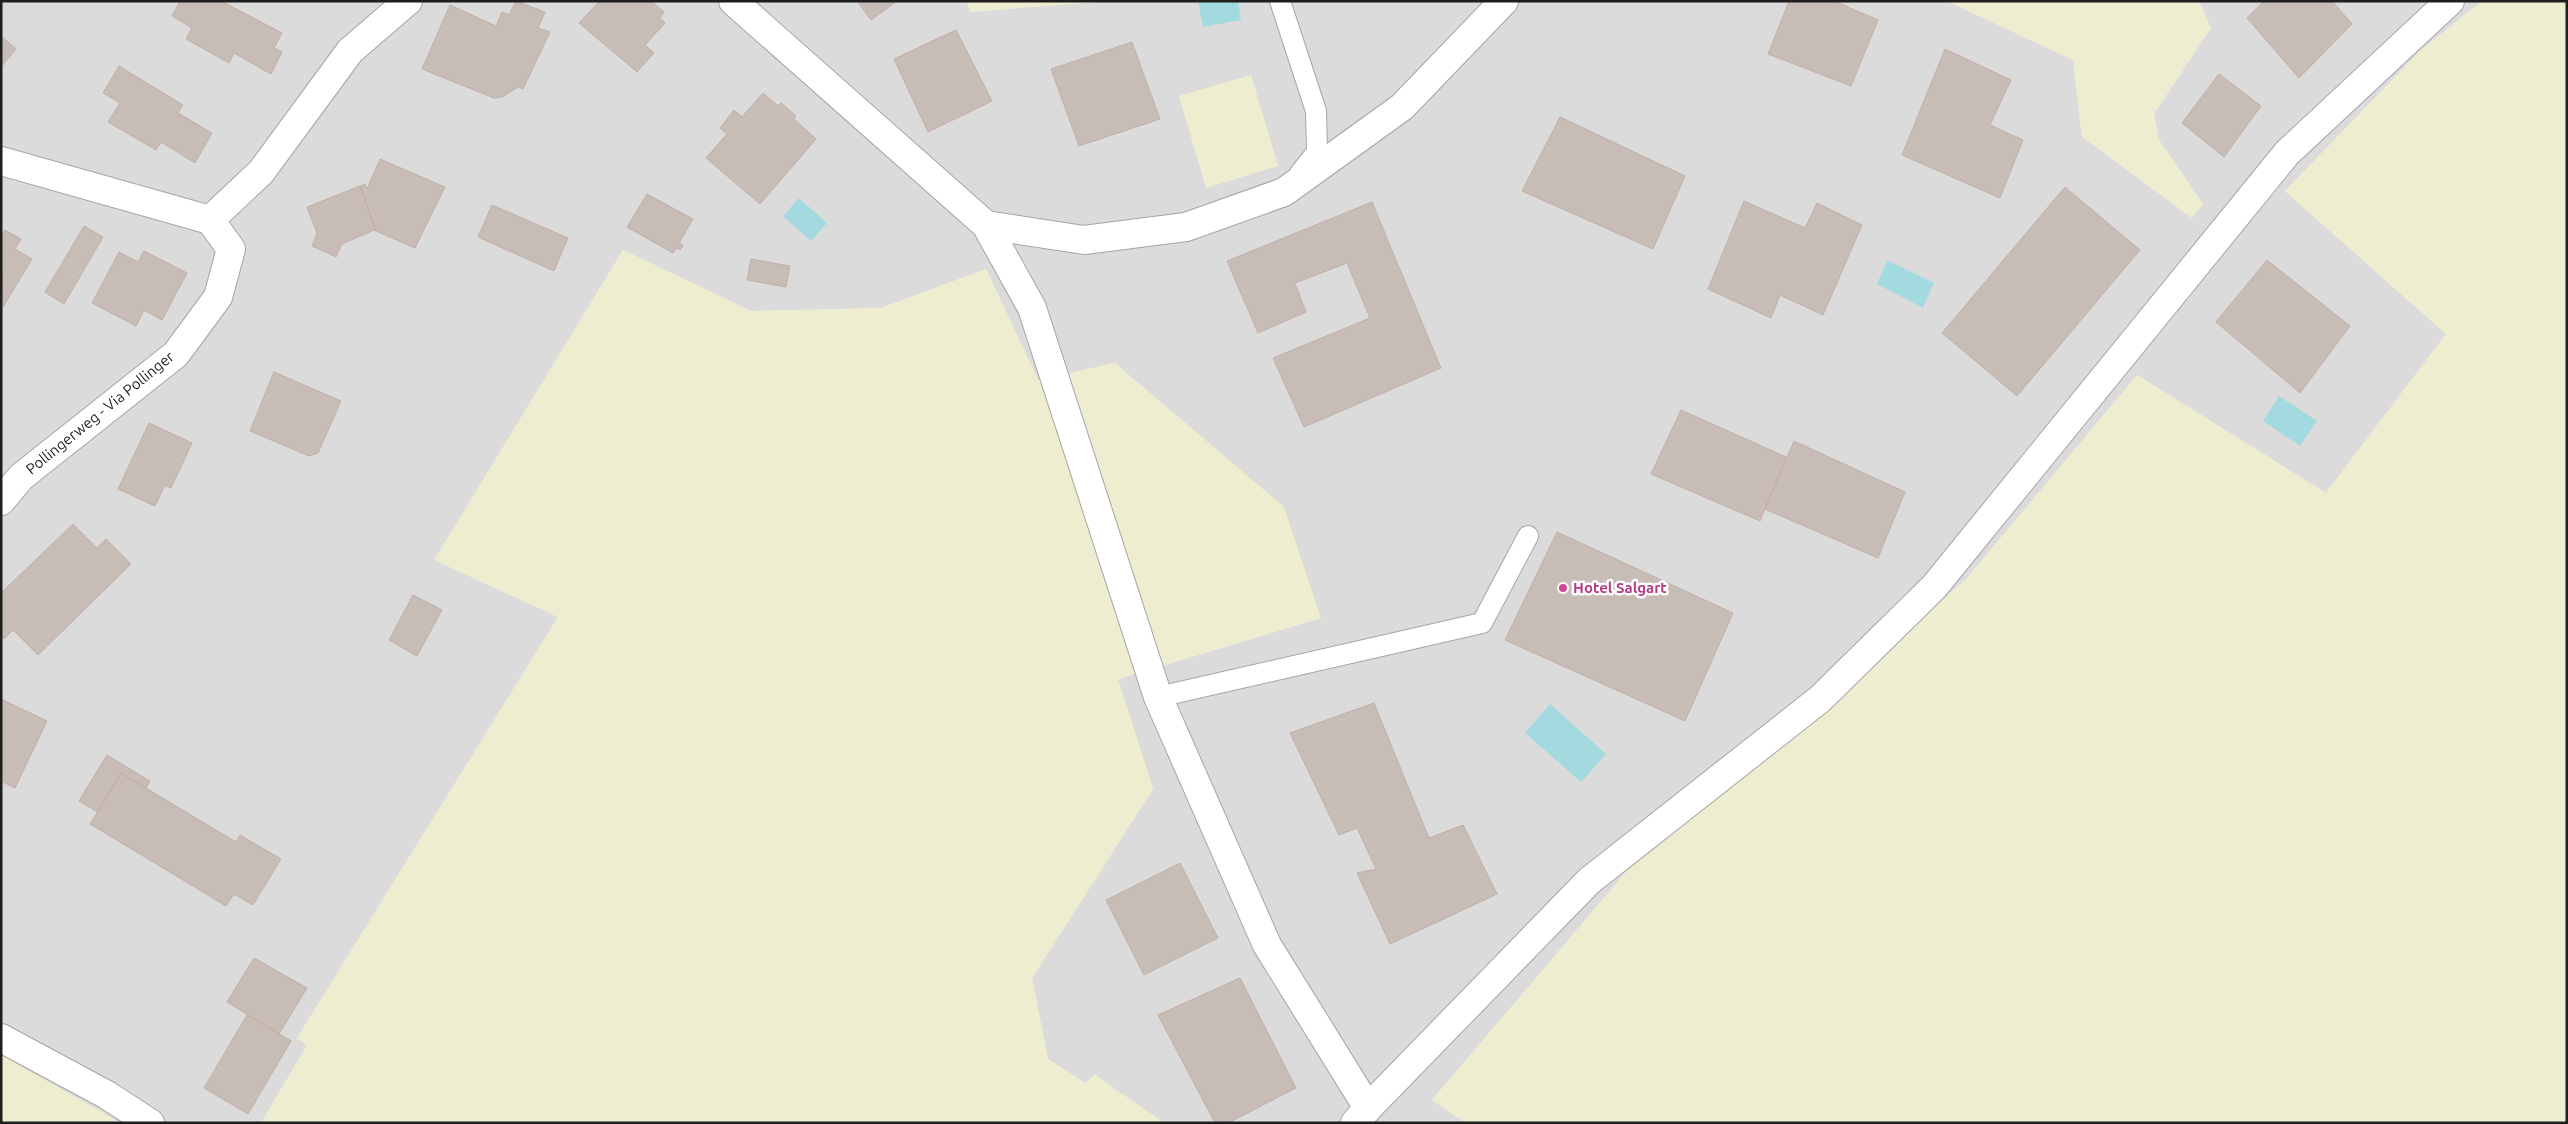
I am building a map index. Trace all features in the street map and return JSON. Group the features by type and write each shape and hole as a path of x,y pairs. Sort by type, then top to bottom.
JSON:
{"street":[{"path":"1,162 210,220 261,172 350,51 408,1"},
{"path":"733,1 986,225 1032,308 1158,697 1267,945 1362,1115 1589,881 1820,698 1934,587 2286,153 2450,1"},
{"path":"986,225 1084,240 1186,227 1284,192 1402,108 1504,1"},
{"name":"Pollingerweg - Via Pollinger","path":"1,501 21,477 176,354 218,297 231,248 210,220"},
{"path":"1,1038 107,1095 150,1123"}],"lane":[{"path":"1280,1 1316,111 1317,152 1284,192"},
{"path":"1158,697 1482,623 1528,536"}],"shaded area":[{"path":"1,1 967,1 970,12 1108,1 1947,1 2073,60 2082,137 2203,204 2159,140 2154,114 2211,28 2199,1 2482,1 2421,50 2285,191 2446,334 2326,493 2137,375 1967,578 1752,770 1626,872 1432,1100 1466,1123 1164,1123 1095,1075 1085,1083 1048,1059 1032,978 1153,789 1118,679 1321,618 1115,363 1038,380 986,269 881,308 751,311 623,250 435,560 558,617 297,1038 307,1045 261,1123 119,1123 1,1055"},
{"path":"967,1 1108,1 970,12"},
{"path":"1947,1 2199,1 2211,28 2154,114 2159,140 2203,204 2192,218 2082,137 2073,60"},
{"path":"2482,1 2567,1 2567,1123 1466,1123 1432,1100 1626,872 1752,770 1967,578 2137,375 2326,493 2446,334 2285,191 2421,50"},
{"path":"1251,75 1278,166 1206,188 1179,96"},
{"path":"623,250 751,311 881,308 986,269 1038,380 1115,363 1284,507 1321,618 1118,679 1153,789 1032,978 1048,1059 1085,1083 1095,1075 1164,1123 261,1123 307,1046 297,1038 558,617 434,560"},
{"path":"1,1055 114,1119 119,1123 1,1123"}],"water":[{"path":"1198,1 1238,1 1241,20 1203,27"},
{"path":"799,198 827,223 811,241 783,216"},
{"path":"1887,260 1934,283 1923,308 1877,284"},
{"path":"2279,396 2317,421 2300,446 2263,421"},
{"path":"1550,704 1606,754 1581,782 1525,733"}],"building":[{"path":"180,1 221,1 282,33 274,48 282,52 271,74 234,53 229,63 186,39 192,28 172,16"},
{"path":"516,1 545,12 538,28 550,32 523,89 518,87 502,97 494,98 422,69 450,5 496,26 502,12 509,15"},
{"path":"600,1 651,1 664,12 660,18 665,23 645,45 654,53 637,72 579,23"},
{"path":"857,1 897,1 871,20"},
{"path":"1789,1 1834,1 1878,20 1851,86 1768,54"},
{"path":"2264,1 2332,1 2352,24 2299,78 2247,18"},
{"path":"956,30 992,101 928,132 894,59"},
{"path":"1,36 16,49 1,67"},
{"path":"1132,42 1160,119 1079,146 1051,69"},
{"path":"1945,49 2011,80 1990,125 2023,140 2000,198 1902,155"},
{"path":"119,66 183,105 178,113 212,133 195,163 161,142 156,150 108,122 120,103 103,93"},
{"path":"2219,74 2261,106 2224,157 2182,123"},
{"path":"763,93 778,106 781,103 796,116 794,119 816,139 760,204 706,158 727,134 720,128 734,110 742,117"},
{"path":"1560,117 1685,176 1653,249 1522,191"},
{"path":"380,159 445,187 415,248 376,231 360,186 365,184 367,189"},
{"path":"360,186 376,231 374,230 342,244 336,257 312,246 317,233 307,207"},
{"path":"2065,187 2140,250 2017,396 1942,333"},
{"path":"647,194 693,219 679,243 683,245 680,250 676,248 673,253 627,227"},
{"path":"1744,201 1805,228 1817,203 1862,225 1823,315 1780,295 1771,318 1708,289"},
{"path":"1372,202 1441,368 1304,427 1273,358 1370,318 1347,263 1295,283 1306,312 1258,333 1227,261"},
{"path":"492,205 568,238 554,271 478,237"},
{"path":"84,226 103,237 64,304 45,292"},
{"path":"5,230 21,239 15,249 32,259 3,307 1,236"},
{"path":"144,251 187,273 162,320 144,310 136,326 92,303 119,252 138,262"},
{"path":"751,259 790,266 786,287 747,280"},
{"path":"2267,260 2350,326 2300,393 2216,322"},
{"path":"274,372 341,401 318,453 309,456 250,431"},
{"path":"1681,410 1786,457 1760,521 1651,474"},
{"path":"149,423 192,443 171,488 165,485 155,506 118,489"},
{"path":"1794,441 1905,492 1878,558 1765,509"},
{"path":"73,524 97,548 106,539 131,564 38,655 13,630 4,639 1,636 1,593"},
{"path":"1557,532 1733,613 1685,721 1505,640"},
{"path":"413,595 442,610 417,656 389,640"},
{"path":"1,699 47,721 15,788 1,781"},
{"path":"1374,703 1429,838 1463,825 1497,894 1390,944 1357,873 1376,869 1357,828 1339,835 1290,733"},
{"path":"107,755 150,781 146,788 121,773 98,812 79,801"},
{"path":"121,773 236,842 240,835 281,859 253,905 234,894 226,906 90,824"},
{"path":"1180,863 1218,938 1144,975 1106,900"},
{"path":"254,958 307,988 279,1034 227,1002"},
{"path":"1240,978 1296,1088 1228,1123 1215,1123 1158,1015"},
{"path":"247,1015 291,1041 248,1114 204,1088"}],"place":[{"name":"Hotel Salgart","path":"1563,588"}]}
